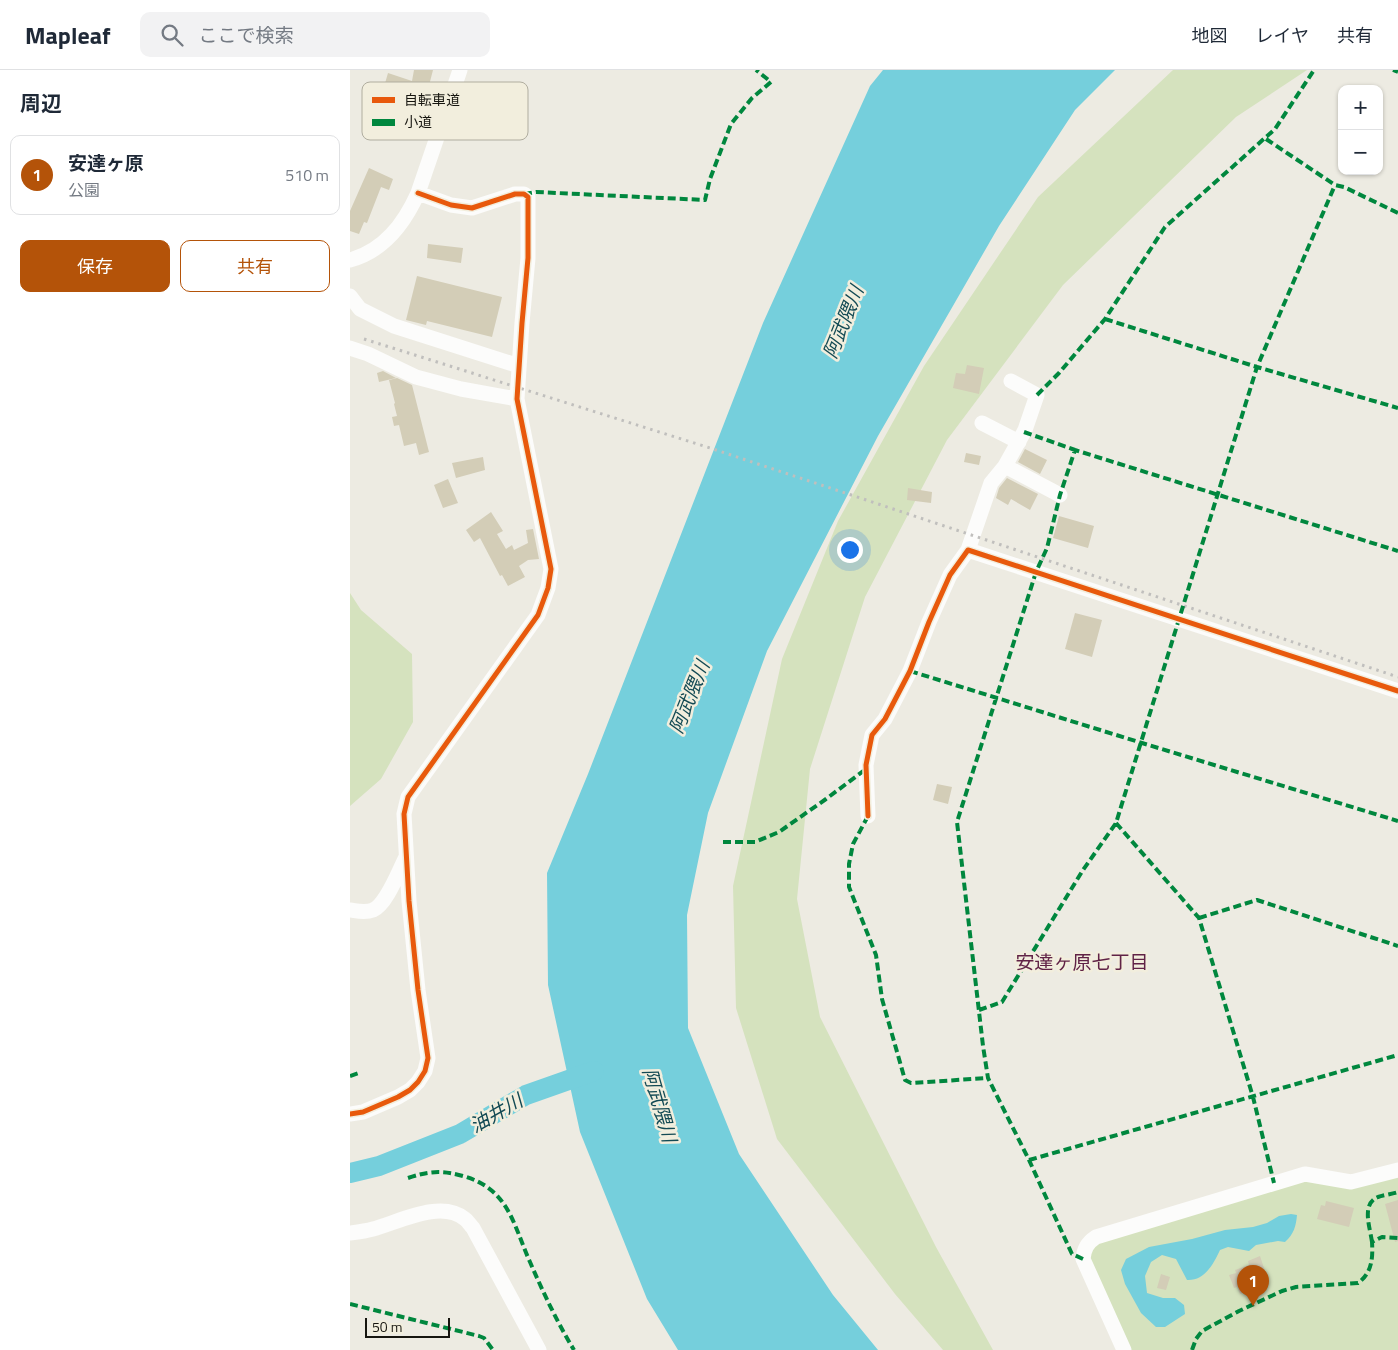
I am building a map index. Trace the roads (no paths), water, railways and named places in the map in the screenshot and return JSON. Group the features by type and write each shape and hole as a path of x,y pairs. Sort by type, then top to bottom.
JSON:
{"street":[{"path":"456,82 460,70"},
{"path":"350,260 360,258 379,247 397,230 410,212 436,140"},
{"path":"350,1114 363,1112 398,1097 410,1090 425,1071 428,1058 414,953 406,855 404,814 408,797 538,615 548,588 551,569 518,399 528,258 528,197 524,194 515,194 472,208 451,205 418,194"},
{"path":"350,296 360,310 394,326 519,366"},
{"path":"350,348 368,354 416,377 461,389 518,399"},
{"path":"868,816 866,765 872,735 885,719 910,671 950,575 968,550 991,483 1005,466 1025,430 1036,395 1011,381"},
{"path":"982,423 1019,442"},
{"path":"1005,466 1060,495"},
{"path":"968,550 1398,690"},
{"path":"350,910 364,912 374,910 380,905 406,855"},
{"path":"1124,1350 1083,1259 1084,1251 1089,1241 1096,1237 1305,1174 1351,1182 1398,1170"},
{"path":"350,1233 371,1230 418,1214 441,1210 465,1218 473,1228 539,1350"}],"water":[{"name":"阿武隈川","path":"883,70 1115,70 1075,110 999,226 878,436 767,651 708,813 687,915 688,1028 739,1154 833,1295 878,1350 678,1350 647,1299 580,1132 548,985 547,873 588,774 763,323 870,86"},
{"path":"1297,1215 1296,1223 1294,1230 1285,1242 1278,1241 1256,1245 1249,1251 1228,1247 1220,1250 1208,1270 1199,1278 1187,1280 1176,1259 1162,1255 1151,1262 1145,1276 1147,1293 1163,1298 1175,1298 1184,1305 1185,1314 1165,1327 1156,1327 1141,1313 1125,1284 1121,1270 1126,1259 1149,1247 1192,1239 1225,1230 1253,1227 1267,1223 1279,1216"}],"waterway":[{"name":"油井川","path":"350,1173 379,1166 460,1134 526,1095 594,1071"}],"railway":[{"path":"364,339 710,448 1398,677"}],"place":[{"name":"安達ヶ原","path":"1253,1306"}],"district":[{"name":"安達ヶ原七丁目","path":"1082,962"}]}
